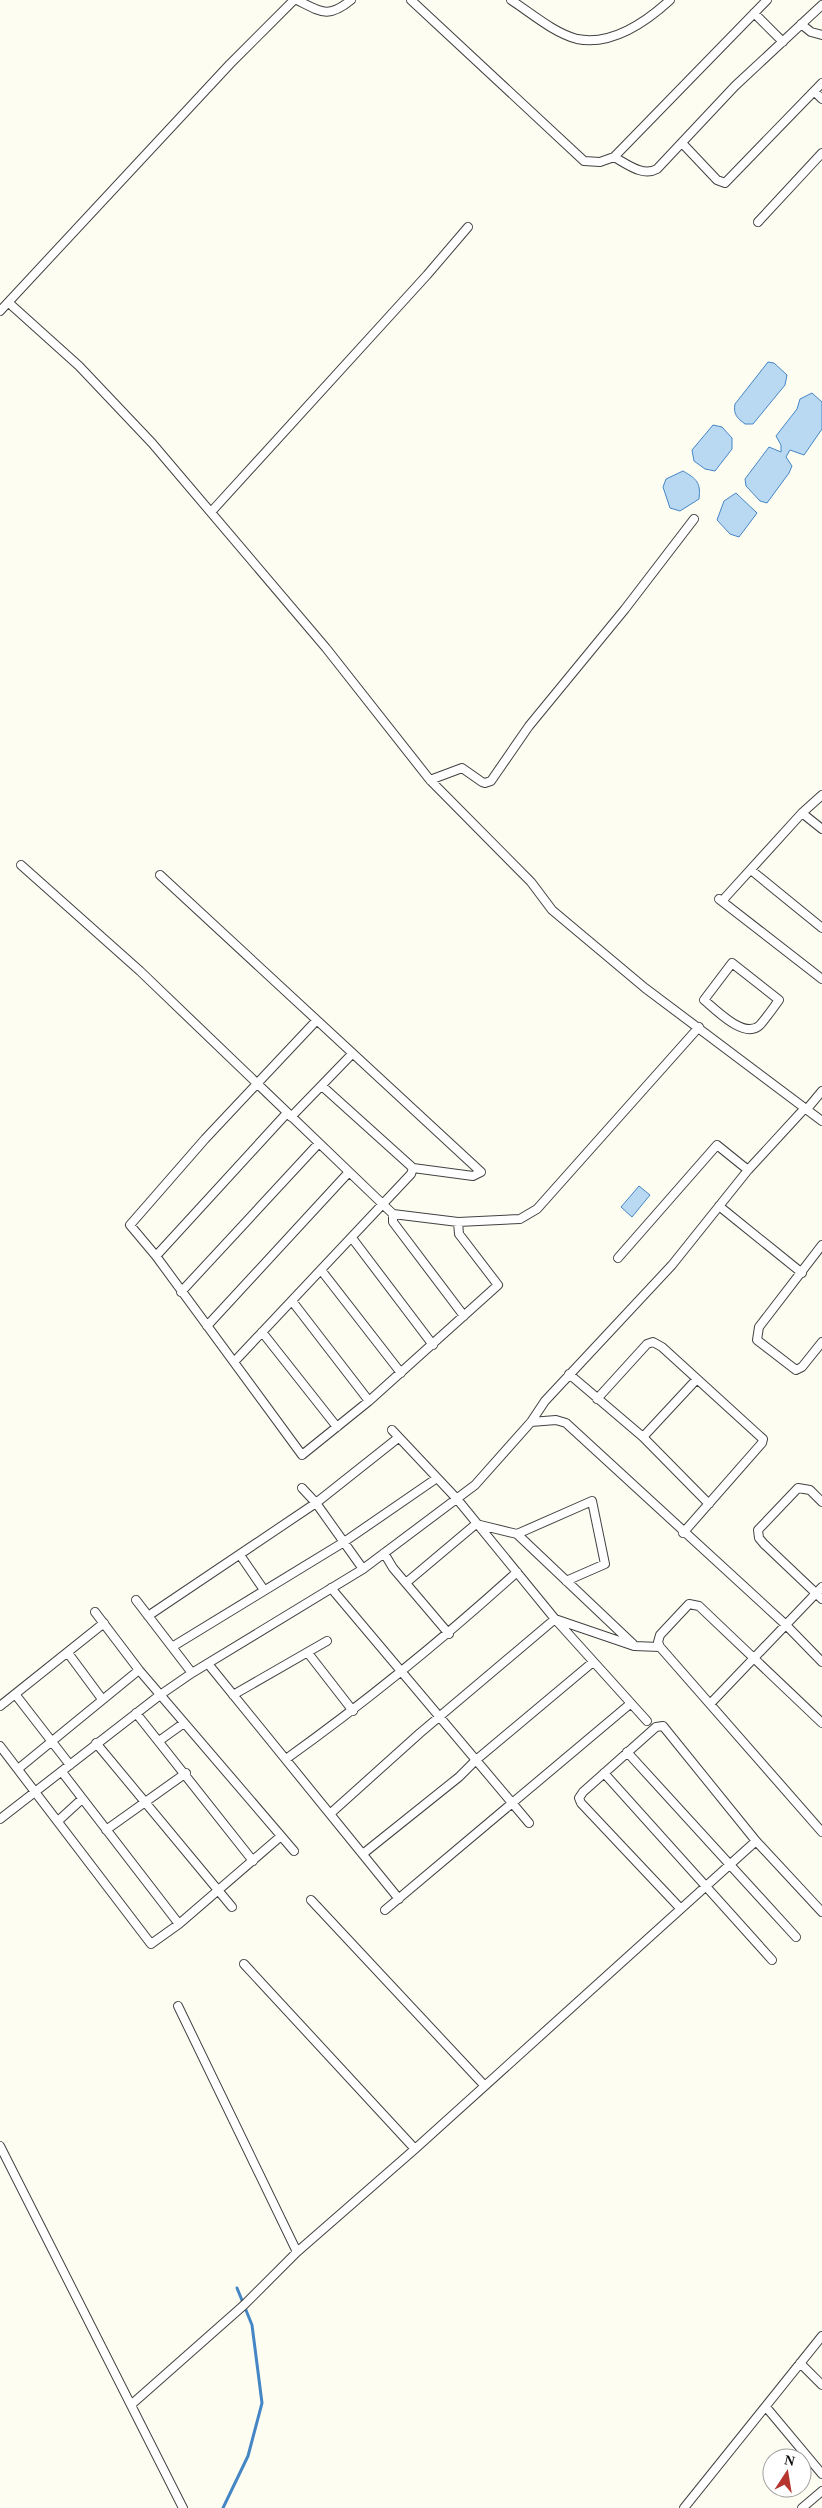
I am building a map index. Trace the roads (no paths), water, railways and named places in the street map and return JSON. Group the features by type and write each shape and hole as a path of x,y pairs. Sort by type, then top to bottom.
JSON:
{"street":[{"path":"0,311 230,64 296,0 326,13 339,10 351,0"},
{"path":"411,0 584,161 600,162 614,157 768,0"},
{"path":"511,0 558,30 577,38 596,40 613,36 631,28 655,14 670,0"},
{"path":"614,157 632,167 651,172 682,143 736,86 822,5"},
{"path":"754,13 782,42"},
{"path":"801,24 811,32 822,35"},
{"path":"682,143 717,180 725,183 822,83"},
{"path":"814,92 822,98"},
{"path":"758,222 822,153"},
{"path":"211,512 427,275 468,226"},
{"path":"9,302 80,366 128,416 326,648 430,780 531,882 561,920 645,988 822,1121"},
{"path":"430,780 462,768 482,782 490,780 523,734 625,609 694,519"},
{"path":"822,796 802,813 751,870 721,900 822,979"},
{"path":"802,813 822,829"},
{"path":"21,865 140,971 393,1214 458,1222 520,1219 537,1209 698,1027"},
{"path":"751,870 822,928"},
{"path":"160,875 481,1172 474,1176 413,1168 322,1086"},
{"path":"732,963 779,1000 759,1026 749,1029 738,1027 704,1000 732,963"},
{"path":"316,1021 205,1139 130,1225 156,1256 302,1455 369,1401 498,1285 459,1234 458,1222"},
{"path":"156,1256 289,1115 322,1086 352,1054"},
{"path":"0,1819 136,1712 192,1673 363,1569 488,1473 531,1422 544,1401 672,1265 748,1170 822,1091"},
{"path":"181,1292 319,1143"},
{"path":"618,1258 717,1145 748,1170"},
{"path":"234,1362 383,1205 411,1174 413,1168"},
{"path":"207,1326 349,1172"},
{"path":"719,1206 802,1273"},
{"path":"393,1214 393,1222 464,1316"},
{"path":"352,1238 433,1345"},
{"path":"822,1246 759,1327 757,1340 796,1370 802,1367 822,1342"},
{"path":"321,1270 402,1372"},
{"path":"292,1301 369,1401"},
{"path":"262,1332 337,1427"},
{"path":"598,1399 647,1344 653,1342 662,1347 696,1380 763,1439 762,1443 683,1532"},
{"path":"569,1374 643,1438 709,1504"},
{"path":"643,1438 696,1380"},
{"path":"531,1422 556,1420 566,1423 786,1625 822,1662"},
{"path":"392,1430 457,1498 476,1524 555,1619 647,1721"},
{"path":"148,1616 316,1503 398,1438"},
{"path":"172,1647 344,1542 437,1478"},
{"path":"302,1488 316,1503 363,1569"},
{"path":"819,1596 764,1544 759,1538 758,1530 798,1488 810,1490 822,1502"},
{"path":"517,1534 592,1500 605,1564 566,1581"},
{"path":"476,1524 517,1534 634,1646"},
{"path":"407,1582 476,1524"},
{"path":"384,1553 393,1568 407,1582 449,1634"},
{"path":"240,1555 264,1590"},
{"path":"286,1759 353,1711 449,1634 517,1572"},
{"path":"710,1704 786,1625 819,1596 822,1587"},
{"path":"331,1588 529,1823"},
{"path":"136,1600 192,1673"},
{"path":"822,1723 695,1604 689,1604 660,1635 658,1642 660,1647 822,1832"},
{"path":"95,1612 139,1670 294,1851"},
{"path":"555,1619 634,1646 660,1647"},
{"path":"331,1813 439,1716 555,1619"},
{"path":"0,1706 104,1623"},
{"path":"234,1694 327,1641"},
{"path":"68,1653 102,1699"},
{"path":"308,1653 353,1711"},
{"path":"364,1853 459,1777 476,1760 593,1662"},
{"path":"209,1664 364,1853 399,1899"},
{"path":"18,1769 139,1670"},
{"path":"15,1694 70,1765"},
{"path":"385,1910 630,1704"},
{"path":"136,1712 186,1773 252,1861"},
{"path":"160,1741 184,1723"},
{"path":"680,1908 581,1803 580,1798 583,1792 627,1752 656,1727 663,1726 756,1841 822,1912"},
{"path":"96,1743 217,1891 232,1906"},
{"path":"0,1746 151,1944 179,1924 281,1836"},
{"path":"627,1752 796,1936"},
{"path":"62,1772 179,1924"},
{"path":"106,1830 186,1773"},
{"path":"604,1773 772,1960"},
{"path":"58,1821 82,1799"},
{"path":"132,2404 244,2305 298,2252 415,2150 484,2085 756,1841"},
{"path":"311,1900 484,2085"},
{"path":"244,1964 415,2150"},
{"path":"178,2006 298,2252"},
{"path":"0,2146 183,2508"},
{"path":"684,2508 703,2487 750,2424 766,2407 822,2336"},
{"path":"800,2363 822,2385"},
{"path":"766,2407 822,2474"},
{"path":"802,2508 822,2491"}],"water":[{"path":"768,362 774,363 787,375 785,385 753,424 745,424 736,416 735,404"},
{"path":"812,393 822,402 822,429 804,455 790,450 786,457 792,466 789,473 767,503 760,501 746,486 745,479 769,447 781,452 781,445 776,436 797,409 800,399"},
{"path":"713,425 722,427 732,438 732,449 715,471 705,469 694,461 692,450"},
{"path":"683,471 692,476 699,485 699,499 680,511 670,508 663,487 666,479"},
{"path":"736,493 757,513 739,537 730,534 717,520 724,501"},
{"path":"639,1186 650,1195 632,1217 621,1207"}],"waterway":[{"path":"223,2508 248,2456 262,2403 252,2325 237,2288"}]}
